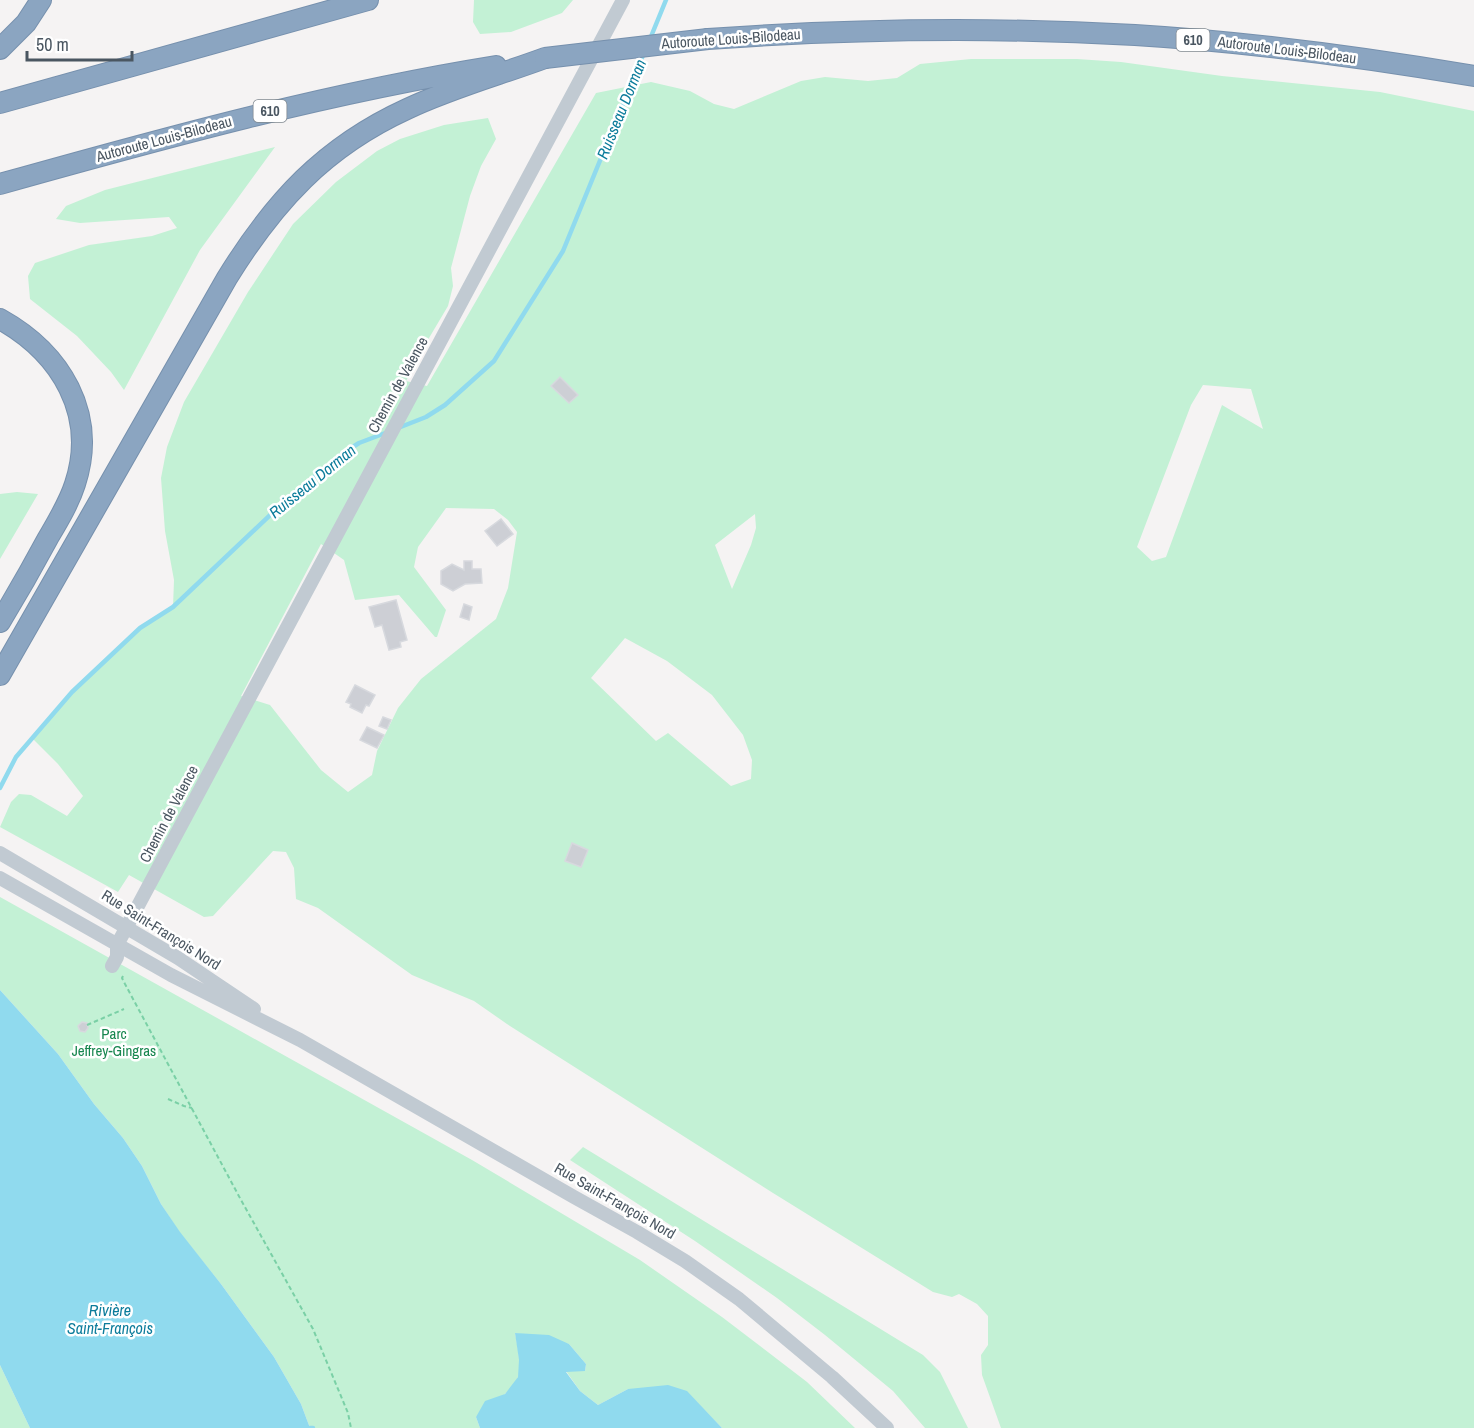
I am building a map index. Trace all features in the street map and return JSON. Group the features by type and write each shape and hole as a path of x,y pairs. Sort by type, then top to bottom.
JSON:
{"highway":[{"path":"0,49 26,23 41,0"},
{"path":"0,103 368,0"},
{"name":"Autoroute Louis-Bilodeau","path":"0,184 319,100 545,58 708,39 895,30 1113,34 1284,48 1474,76"},
{"path":"0,675 244,250 279,204 326,158 381,122 427,100 545,58"},
{"path":"0,319 35,343 62,374 78,410 82,444 75,487 0,622"}],"street":[{"name":"Chemin de Valence","path":"119,968 117,945 623,0"},
{"name":"Rue Saint-François Nord","path":"0,853 178,958 300,1040"},
{"name":"Rue Saint-François Nord","path":"0,878 171,975 300,1040 685,1261 739,1299 787,1338 887,1428"}],"path":[{"path":"119,968 122,978 241,1200 313,1329 348,1413 351,1428"},
{"path":"87,1025 124,1009"},
{"path":"168,1099 192,1108"}],"green space":[{"path":"474,0 573,0 562,13 511,32 480,34 473,22"},
{"path":"971,59 1077,59 1121,62 1222,76 1380,92 1474,111 1474,1428 1001,1428 982,1375 981,1355 988,1345 988,1316 977,1304 959,1294 952,1297 933,1292 773,1193 474,1001 412,975 318,908 296,899 294,868 286,852 273,851 213,916 204,917 129,875 118,892 0,827 11,802 19,794 31,795 67,816 83,796 58,764 32,738 72,692 140,628 173,607 174,580 165,531 161,478 167,447 184,402 248,292 293,224 336,182 377,151 400,139 444,125 488,118 496,139 481,166 470,196 451,268 453,286 448,306 406,381 427,386 596,93 651,82 690,91 714,104 734,109 801,81 825,77 868,81 897,78 920,64","holes":["1203,385 1251,389 1263,429 1222,405 1166,557 1152,561 1137,547 1191,405","446,508 494,509 508,520 517,532 508,588 496,619 421,679 398,708 377,751 372,775 348,792 321,770 270,705 241,696 321,544 344,560 355,600 399,595 437,637 446,610 414,567 418,547","755,514 756,528 751,545 732,589 715,545","625,638 667,661 712,695 743,735 752,760 751,779 731,786 668,733 656,741 591,678"]},
{"path":"275,147 200,250 124,390 111,372 77,336 30,299 28,276 35,263 89,245 152,236 177,228 169,217 80,223 56,219 66,206 105,190"},
{"path":"17,492 38,494 0,559 0,494"},
{"name":"Parc Jeffrey-Gingras","path":"0,897 472,1160 640,1260 722,1317 807,1382 855,1428 722,1428 687,1392 628,1389 598,1405 580,1391 566,1371 585,1371 586,1364 569,1344 515,1333 519,1362 518,1377 506,1393 476,1417 480,1428 310,1428 301,1404 274,1357 221,1284 180,1233 161,1204 142,1166 123,1138 94,1104 58,1054 0,990"},
{"path":"583,1147 923,1355 940,1372 968,1428 925,1428 893,1391 777,1298 695,1241 570,1160"},
{"path":"0,1365 30,1428 0,1428"}],"water":[{"name":"Rivière Saint-François","path":"0,990 58,1054 94,1104 123,1138 180,1232 274,1357 301,1404 310,1428 30,1428 0,1365"},
{"path":"515,1333 549,1335 569,1344 586,1364 585,1371 566,1372 580,1391 598,1405 628,1389 668,1385 687,1391 722,1428 480,1428 476,1417 485,1401 505,1394 518,1377 519,1360"}],"building":[{"path":"560,377 578,395 569,403 551,386"},
{"path":"501,519 513,534 497,546 485,531"},
{"path":"464,561 472,561 472,569 481,569 482,583 465,584 453,591 441,584 441,571 452,564 464,570"},
{"path":"396,600 407,640 400,642 401,647 389,650 382,625 375,627 369,607"},
{"path":"464,604 472,607 469,620 460,617"},
{"path":"355,685 375,695 362,713 350,707 351,704 346,702"},
{"path":"383,717 391,720 387,729 379,726"},
{"path":"367,727 384,735 377,748 360,740"},
{"path":"572,843 588,850 581,867 565,861"},
{"path":"82,1022 87,1023 88,1028 85,1032 80,1031 78,1026"}],"waterway":[{"name":"Ruisseau Dorman","path":"650,39 666,0"},
{"name":"Ruisseau Dorman","path":"398,428 426,417 445,405 494,361 563,251 644,53"},
{"name":"Ruisseau Dorman","path":"0,788 16,757 72,692 140,628 173,607 286,500 345,452 359,443 388,432"}]}
